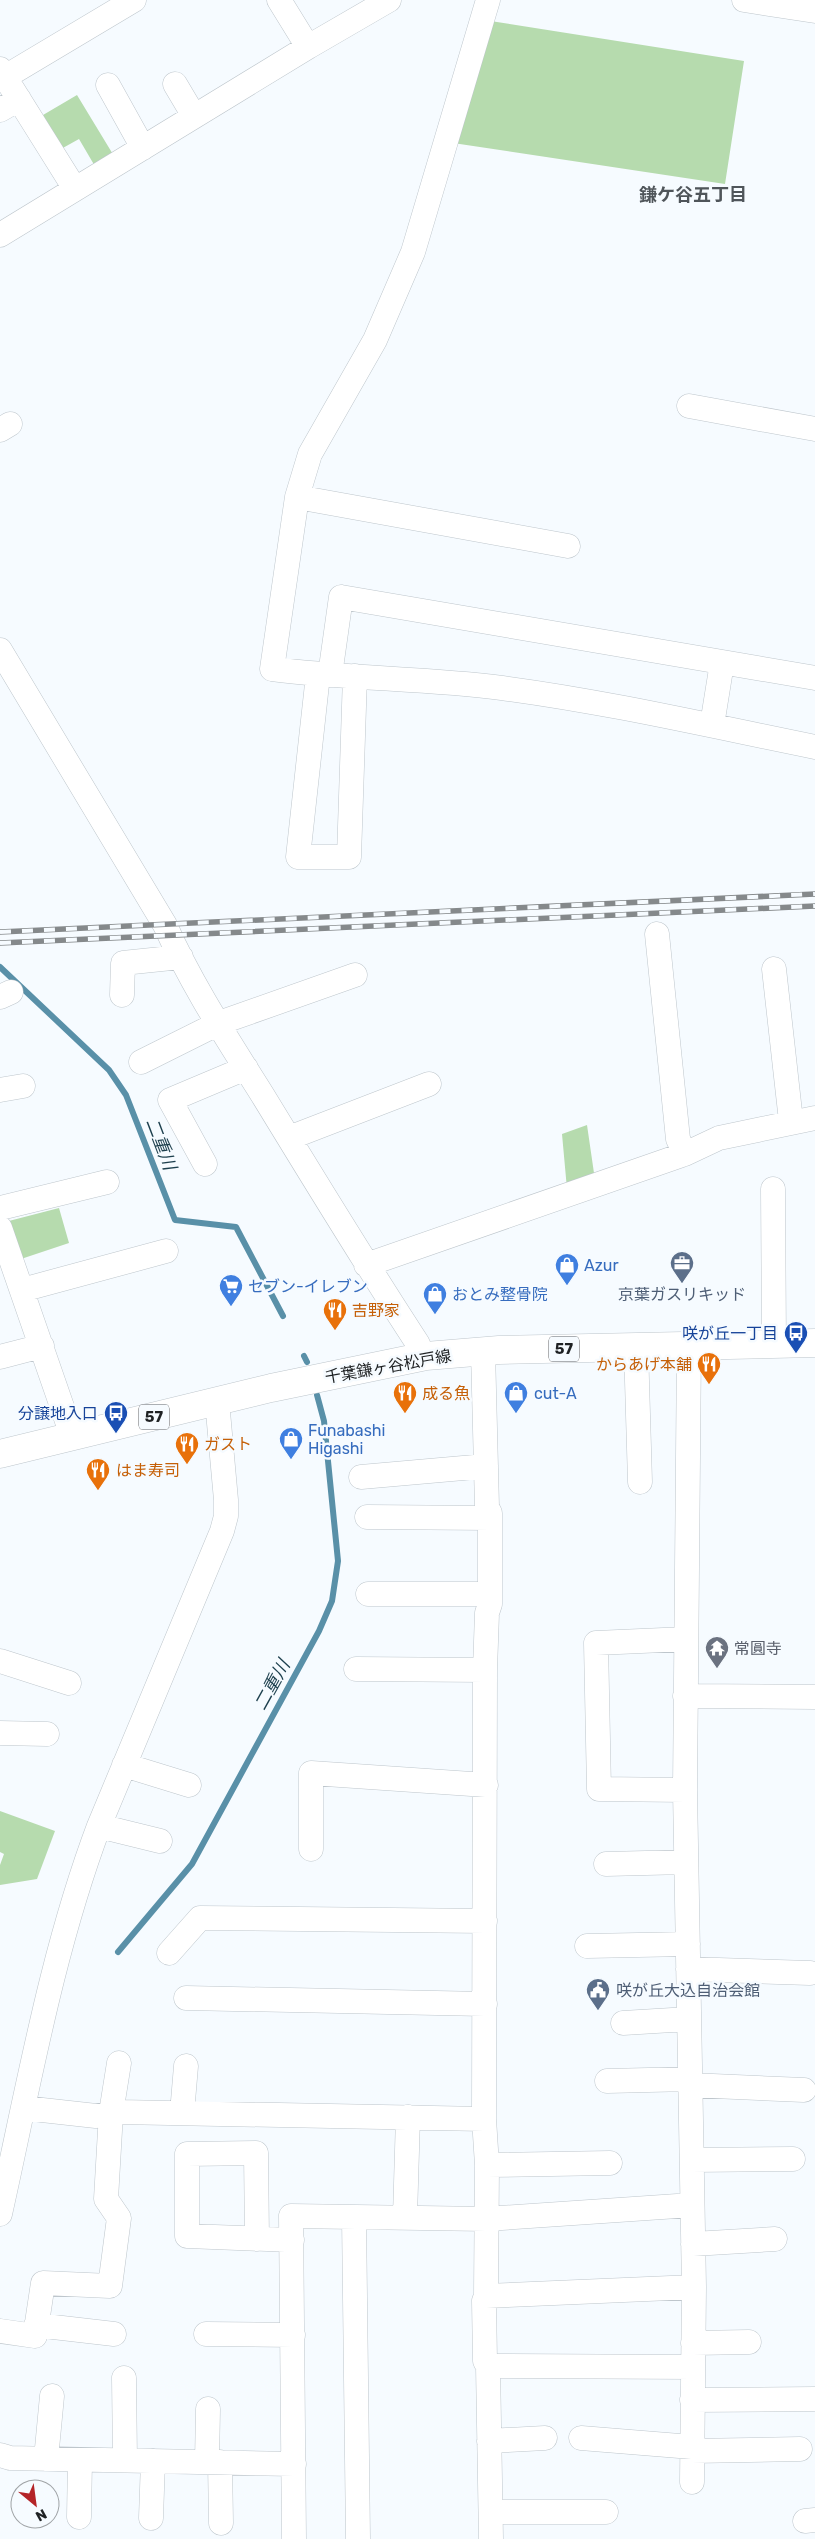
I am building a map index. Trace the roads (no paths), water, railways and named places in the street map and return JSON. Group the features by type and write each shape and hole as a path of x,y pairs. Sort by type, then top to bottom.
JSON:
{"main road":[{"name":"千葉鎌ヶ谷松戸線","path":"0,1454 217,1401 426,1356 483,1351 815,1343"}],"street":[{"path":"75,189 9,104 3,73 134,0"},
{"path":"279,0 308,47"},
{"path":"0,235 308,47 389,0"},
{"path":"488,0 413,252 375,340 310,454 297,496 272,669 324,675 501,688 639,710 815,747"},
{"path":"744,0 815,11"},
{"path":"175,84 194,116"},
{"path":"108,85 143,148"},
{"path":"689,406 815,429"},
{"path":"297,496 568,546"},
{"path":"355,676 349,857 298,857 324,675 341,597 815,678"},
{"path":"1,656 165,925 181,957 246,1068 366,1265 418,1344"},
{"path":"712,725 722,663"},
{"path":"657,934 678,1139 684,1154"},
{"path":"122,994 123,963 181,957"},
{"path":"774,969 791,1121"},
{"path":"141,1062 219,1023 355,975"},
{"path":"205,1164 170,1100 246,1068"},
{"path":"289,1138 429,1084"},
{"path":"0,1090 23,1086"},
{"path":"366,1265 684,1154 719,1138 791,1121 815,1118"},
{"path":"0,1208 107,1182"},
{"path":"773,1189 774,1344"},
{"path":"0,1228 12,1278 42,1346 67,1421"},
{"path":"12,1278 166,1251"},
{"path":"0,1357 42,1346"},
{"path":"689,1346 684,1790 694,2286 692,2482"},
{"path":"636,1347 640,1482"},
{"path":"483,1351 487,1507 490,1518 490,1594 486,1670 484,2119 487,2165 486,2296 484,2301 485,2361 488,2366 491,2539"},
{"path":"0,2214 59,1948 81,1874 98,1826 222,1531 226,1516 226,1500 217,1401"},
{"path":"361,1477 486,1466"},
{"path":"366,1517 490,1518"},
{"path":"368,1594 490,1594"},
{"path":"684,1790 598,1789 596,1642 686,1639"},
{"path":"0,1661 69,1682"},
{"path":"356,1669 486,1670"},
{"path":"685,1696 815,1698"},
{"path":"0,1733 47,1734"},
{"path":"124,1765 189,1784"},
{"path":"311,1849 312,1773 486,1785"},
{"path":"98,1826 160,1841"},
{"path":"606,1864 686,1862"},
{"path":"169,1953 200,1918 485,1921"},
{"path":"587,1946 688,1944"},
{"path":"688,1969 810,1973"},
{"path":"186,1998 485,2004"},
{"path":"623,2023 689,2019"},
{"path":"0,2331 35,2336 43,2282 110,2286 119,2218 106,2198 111,2113 119,2062"},
{"path":"182,2113 186,2066"},
{"path":"607,2081 690,2082 804,2090"},
{"path":"24,2108 96,2116 111,2113 182,2113 484,2119"},
{"path":"405,2217 408,2117"},
{"path":"257,2239 256,2152 187,2154 187,2236 257,2239 292,2240"},
{"path":"692,2160 793,2159"},
{"path":"487,2165 610,2163"},
{"path":"294,2539 291,2216 486,2219 692,2205"},
{"path":"354,2217 358,2539"},
{"path":"693,2244 775,2240"},
{"path":"486,2296 694,2286"},
{"path":"36,2325 114,2334"},
{"path":"206,2334 293,2335"},
{"path":"693,2342 749,2342"},
{"path":"488,2366 693,2367"},
{"path":"124,2378 125,2460"},
{"path":"46,2459 52,2396"},
{"path":"692,2400 815,2398"},
{"path":"208,2409 221,2523"},
{"path":"489,2442 545,2438"},
{"path":"581,2438 692,2449 800,2449"},
{"path":"1,2461 46,2459 294,2464"},
{"path":"79,2517 80,2460"},
{"path":"151,2518 153,2461"},
{"path":"491,2512 606,2512"}],"waterway":[{"name":"二重川","path":"0,967 109,1070 126,1095 175,1220 236,1227 283,1316"},
{"name":"二重川","path":"304,1356 307,1362"},
{"name":"二重川","path":"118,1952 192,1864 319,1631 332,1601 338,1561 324,1421 317,1395"}],"railway":[{"path":"0,932 815,894"},
{"path":"0,943 815,906"}],"place":[{"name":"京葉ガスリキッド","path":"682,1284"},
{"name":"Azur","path":"567,1286"},
{"name":"セブン-イレブン","path":"231,1307"},
{"name":"おとみ整骨院","path":"435,1315"},
{"name":"吉野家","path":"335,1331"},
{"name":"咲が丘一丁目","path":"796,1354"},
{"name":"からあげ本舗","path":"709,1385"},
{"name":"成る魚","path":"405,1414"},
{"name":"cut-A","path":"516,1414"},
{"name":"分譲地入口","path":"116,1434"},
{"name":"Funabashi Higashi","path":"291,1460"},
{"name":"ガスト","path":"187,1465"},
{"name":"はま寿司","path":"98,1491"},
{"name":"常圓寺","path":"717,1669"},
{"name":"咲が丘大込自治会館","path":"598,2011"}],"district":[{"name":"鎌ケ谷五丁目","path":"693,195"}]}
